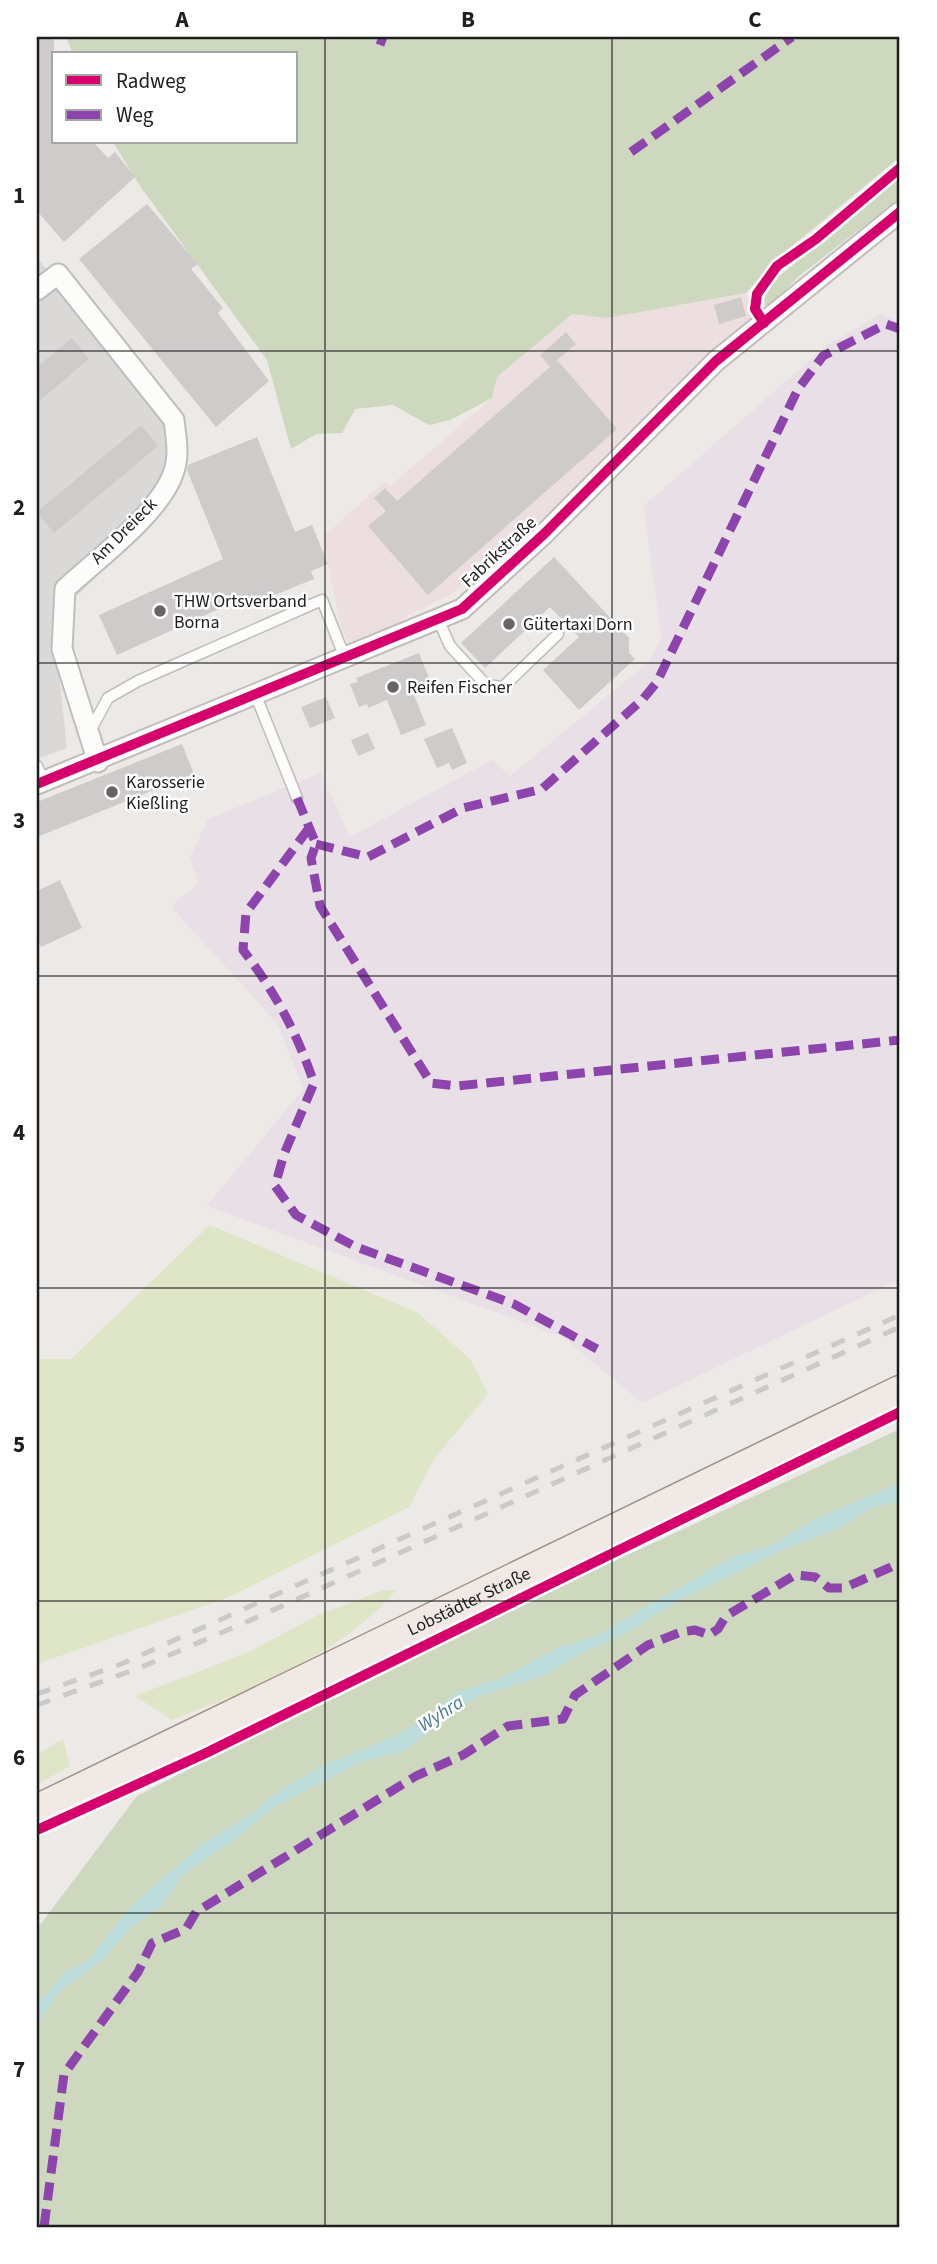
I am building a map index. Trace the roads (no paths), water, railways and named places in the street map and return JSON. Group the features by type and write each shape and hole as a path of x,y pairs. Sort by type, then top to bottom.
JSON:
{"main road":[{"name":"Lobstädter Straße","path":"37,1811 900,1392"}],"street":[{"name":"Fabrikstraße","path":"39,777 98,762 463,609 544,534 716,361 900,212"},
{"name":"Am Dreieck","path":"37,290 58,274 174,420 178,450 173,475 151,509 65,589 62,649 98,762"}],"lane":[{"path":"89,733 108,698 118,692 322,600 345,658"},
{"path":"438,619 450,646 486,685 503,687 558,634"},
{"path":"256,696 297,798"}],"water":[{"name":"Wyhra","path":"900,1483 900,1501 871,1508 840,1528 786,1548 675,1603 623,1635 588,1650 545,1675 472,1699 404,1751 361,1762 274,1807 235,1840 182,1875 162,1906 130,1928 105,1958 59,1992 37,2026 37,2000 45,1996 63,1973 88,1961 130,1907 203,1843 256,1811 268,1798 322,1766 395,1736 424,1719 455,1693 503,1677 559,1647 596,1636 730,1558 774,1544 812,1520"}],"railway":[{"path":"37,1694 119,1665 900,1315"},
{"path":"37,1705 142,1667 260,1616 900,1327"}],"place":[{"name":"THW Ortsverband Borna","path":"160,611"},
{"name":"Gütertaxi Dorn","path":"509,624"},
{"name":"Reifen Fischer","path":"393,687"},
{"name":"Karosserie Kießling","path":"112,792"}]}
